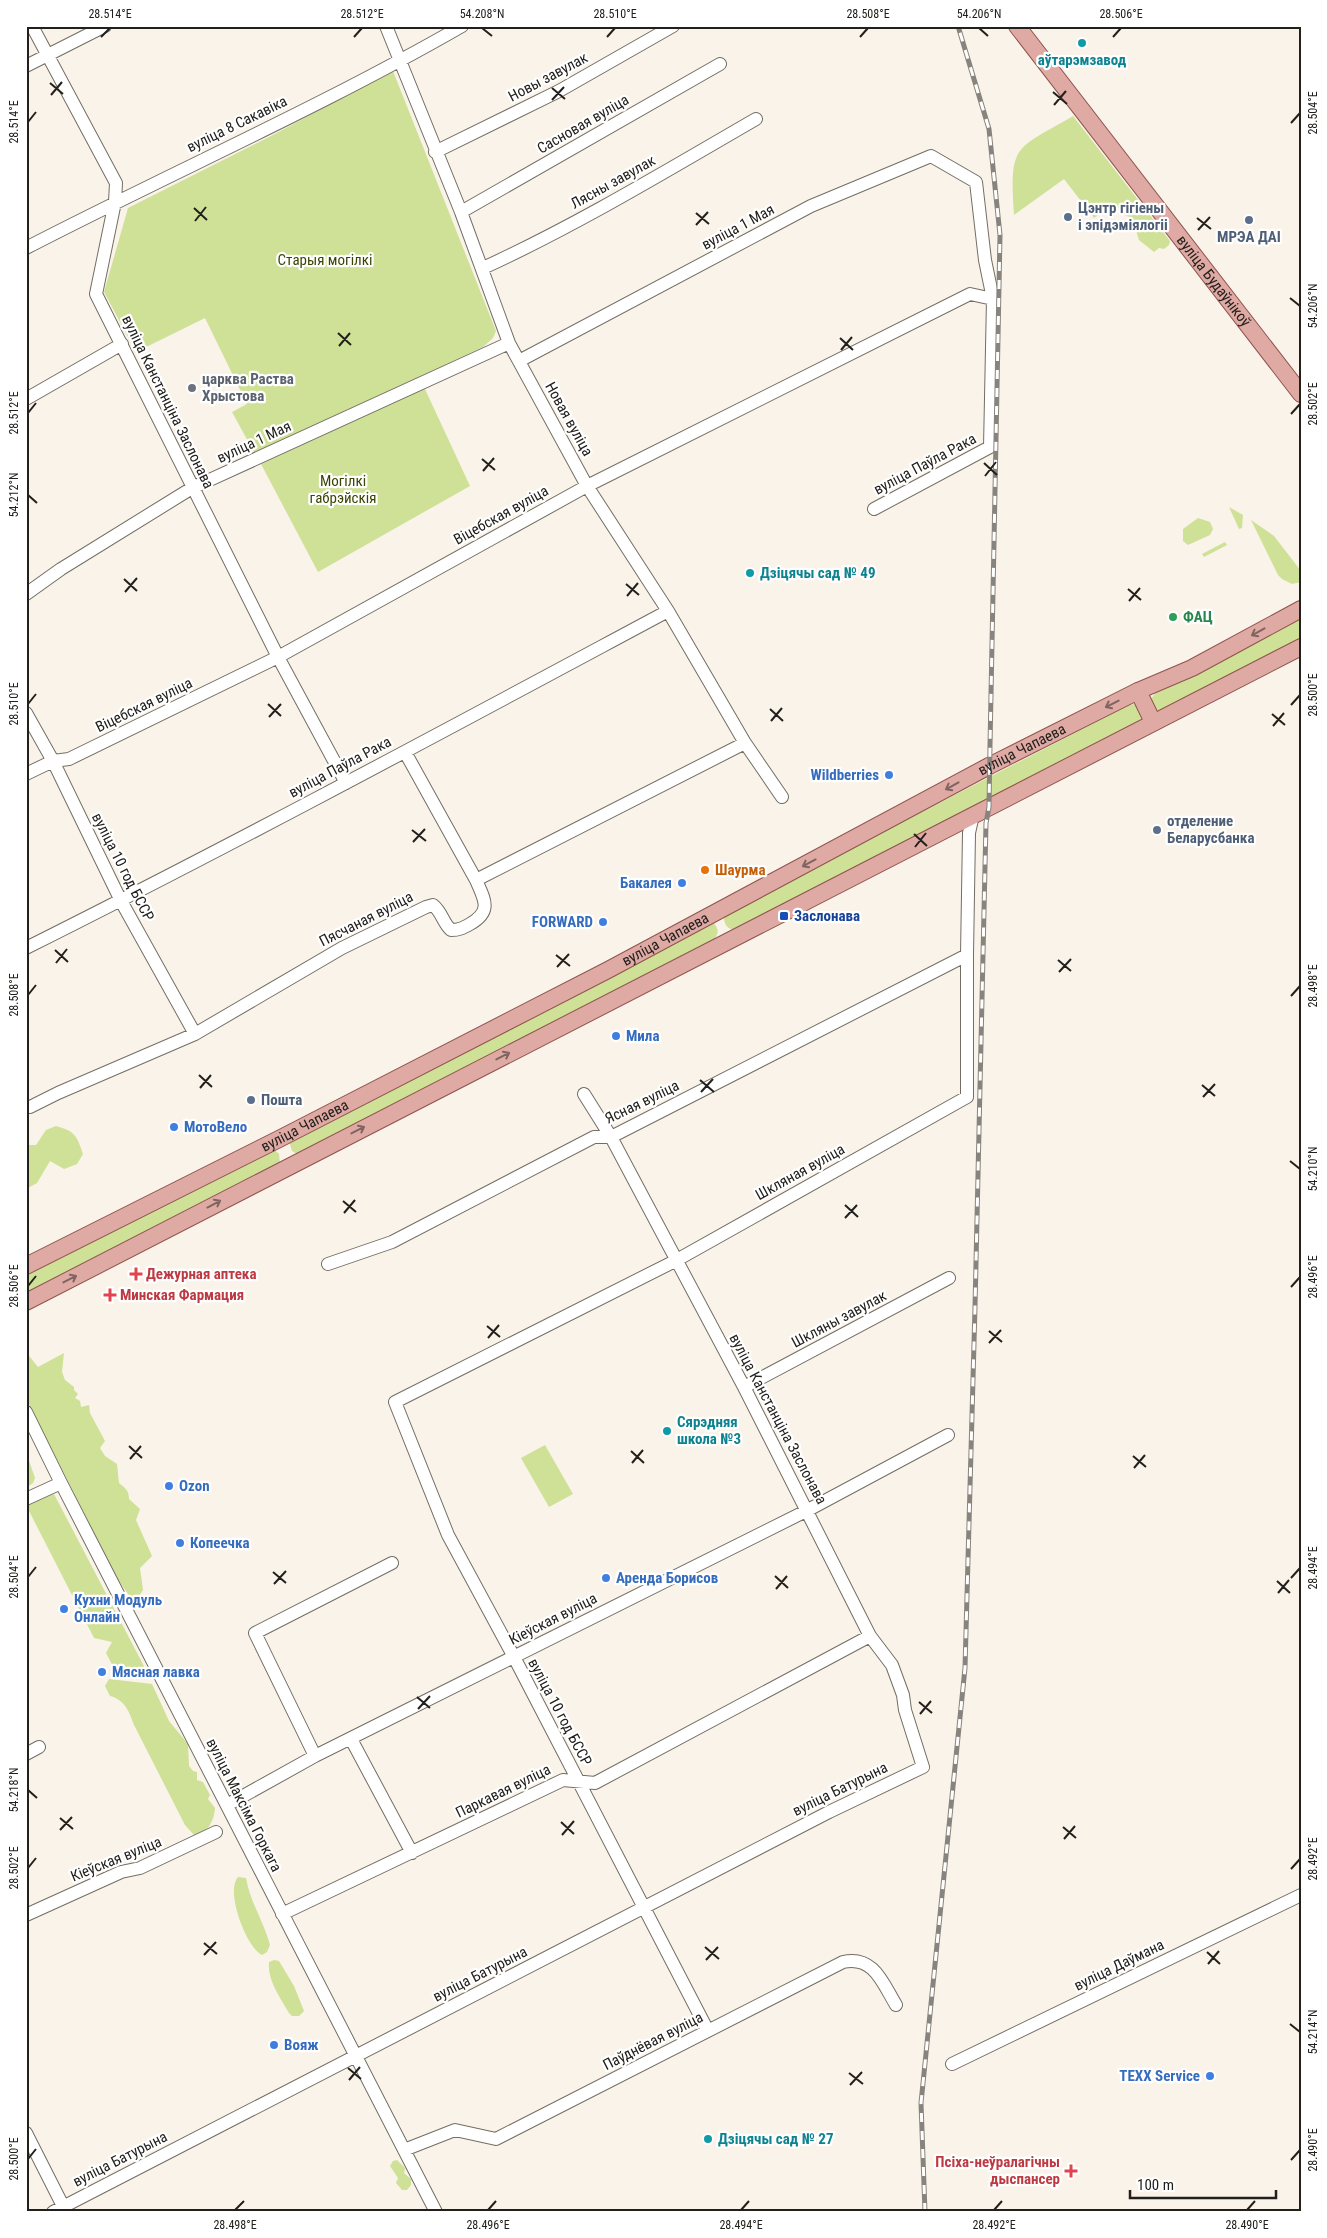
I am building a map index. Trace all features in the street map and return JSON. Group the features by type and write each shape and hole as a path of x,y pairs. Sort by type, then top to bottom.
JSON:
{"main road":[{"name":"вуліца Будаўнікоў","path":"1017,26 1301,394"},
{"name":"вуліца Чапаева","path":"26,1266 279,1139 658,943 989,766 1138,691 1192,668 1301,609"},
{"name":"вуліца Чапаева","path":"26,1302 1301,647"},
{"path":"1138,691 1153,722"},
{"path":"279,1139 292,1164"}],"street":[{"name":"вуліца Канстанціна Заслонава","path":"32,26 116,183 115,202 96,294 278,657 346,782"},
{"path":"26,66 105,26"},
{"name":"Новая вуліца","path":"386,26 483,268 509,343 587,486 668,611 746,743 782,798"},
{"name":"вуліца 8 Сакавіка","path":"26,248 401,61 462,26"},
{"name":"Новы завулак","path":"435,152 559,91 673,26"},
{"name":"Сасновая вуліца","path":"461,212 720,64"},
{"name":"Лясны завулак","path":"483,268 583,218 756,119"},
{"name":"вуліца 1 Мая","path":"519,361 811,206 931,156 976,182 985,260 993,299"},
{"name":"Віцебская вуліца","path":"26,774 53,761 68,759 278,657 587,486 970,294 993,299"},
{"name":"вуліца Паўла Рака","path":"874,509 990,447 993,299"},
{"name":"вуліца 1 Мая","path":"26,594 61,569 192,488 509,343"},
{"path":"26,400 122,344"},
{"name":"вуліца Паўла Рака","path":"26,948 121,901 405,752 668,611"},
{"name":"вуліца 10 год БССР","path":"26,713 53,761 121,901 194,1034"},
{"path":"405,752 476,880 746,743"},
{"name":"Шкляная вуліца","path":"395,1402 675,1261 967,1097 969,833 973,815"},
{"name":"Пясчаная вуліца","path":"30,1107 58,1092 194,1034 342,948 426,907 433,905 439,910 446,926 451,930 459,930 478,920 484,912 485,901 476,880"},
{"name":"Ясная вуліца","path":"328,1264 392,1242 594,1137 611,1137 967,955"},
{"name":"вуліца Канстанціна Заслонава","path":"584,1094 611,1137 675,1261 744,1387 808,1510 870,1636 892,1665 903,1696 905,1710 923,1767"},
{"name":"Шкляны завулак","path":"744,1387 949,1278"},
{"name":"вуліца 10 год БССР","path":"395,1402 448,1535 579,1781 708,2032"},
{"name":"вуліца Максіма Горкага","path":"26,1412 60,1483 436,2212"},
{"name":"Кіеўская вуліца","path":"227,1805 316,1756 808,1510 948,1435"},
{"path":"26,1498 60,1483"},
{"path":"316,1756 255,1633 392,1563"},
{"name":"Паркавая вуліца","path":"282,1914 562,1780 595,1783 870,1636"},
{"path":"351,1739 412,1853"},
{"path":"26,1754 39,1747"},
{"name":"вуліца Батурына","path":"61,2210 829,1812 923,1767"},
{"name":"Кіеўская вуліца","path":"26,1915 121,1872 140,1868 216,1832"},
{"name":"вуліца Даўмана","path":"952,2064 1301,1895"},
{"name":"Паўднёвая вуліца","path":"404,2150 455,2130 496,2139 843,1962 852,1960 872,1966 896,2005"},
{"path":"26,2133 61,2210"}],"green space":[{"name":"Старыя могілкі","path":"393,71 496,331 493,338 483,347 255,454 232,412 247,404 205,318 136,352 104,292 128,208 269,137"},
{"path":"1073,116 1170,241 1169,245 1164,249 1159,248 1154,252 1139,240 1132,218 1122,214 1115,203 1094,218 1064,179 1014,215 1013,174 1015,161 1020,151 1028,143"},
{"name":"Могілкі габрэйскія","path":"424,387 470,486 318,572 261,464"},
{"path":"1229,507 1243,515 1242,528 1239,529"},
{"path":"1198,518 1210,522 1213,529 1210,535 1188,545 1183,541 1183,529"},
{"path":"1251,520 1274,536 1301,571 1301,582 1292,584 1278,575"},
{"path":"1225,542 1227,545 1204,557 1202,554"},
{"path":"1301,617 1301,642 1159,711 1156,710 1150,700 1157,691"},
{"path":"1134,704 1142,716 1139,722 736,930 726,925 724,917 889,829"},
{"path":"709,921 714,923 718,931 712,942 297,1154 292,1151 289,1141"},
{"path":"56,1126 74,1135 83,1154 77,1164 64,1169 50,1161 37,1183 26,1189 26,1145 36,1145 46,1130"},
{"path":"274,1149 279,1154 280,1163 26,1294 26,1274"},
{"path":"26,1352 38,1367 64,1353 62,1372 65,1380 74,1387 78,1394 75,1398 80,1401 81,1407 89,1405 90,1413 105,1441 100,1448 105,1456 117,1464 119,1483 127,1491 129,1499 140,1509 136,1520 152,1556 140,1568 143,1590 138,1598 131,1598 118,1580 26,1398"},
{"path":"545,1445 573,1494 549,1507 521,1458"},
{"path":"26,1452 35,1478 33,1483 26,1488"},
{"path":"54,1494 146,1670 128,1678 115,1670 106,1653 112,1642 94,1638 26,1505"},
{"path":"109,1679 152,1684 169,1721 188,1744 189,1766 193,1771 197,1772 197,1780 203,1782 210,1795 208,1799 215,1808 212,1822 203,1832 194,1835 185,1825 128,1711 123,1703 110,1696 105,1686"},
{"path":"238,1877 246,1878 270,1945 267,1952 262,1955 250,1941 239,1918 234,1894"},
{"path":"279,1961 294,1986 304,2011 299,2016 292,2016 289,2013 275,1988 269,1969 269,1962"},
{"path":"397,2160 405,2168 404,2173 411,2179 411,2185 407,2190 402,2190 396,2183 398,2178 390,2166 393,2161"}],"railway":[{"path":"925,2212 921,2103 965,1668 986,823 989,807 1000,235 989,129 958,26"}],"place":[{"name":"аўтарэмзавод","path":"1082,43"},
{"name":"Цэнтр гігіены і эпідэміялогіі","path":"1068,217"},
{"name":"МРЭА ДАІ","path":"1249,220"},
{"name":"царква Раства Хрыстова","path":"192,388"},
{"name":"Дзіцячы сад № 49","path":"750,573"},
{"name":"ФАЦ","path":"1173,617"},
{"name":"Wildberries","path":"889,775"},
{"name":"отделение Беларусбанка","path":"1157,830"},
{"name":"Шаурма","path":"705,870"},
{"name":"Бакалея","path":"682,883"},
{"name":"Заслонава","path":"784,916"},
{"name":"FORWARD","path":"603,922"},
{"name":"Мила","path":"616,1036"},
{"name":"Пошта","path":"251,1100"},
{"name":"МотоВело","path":"174,1127"},
{"name":"Дежурная аптека","path":"136,1274"},
{"name":"Минская Фармация","path":"110,1295"},
{"name":"Сярэдняя школа №3","path":"667,1431"},
{"name":"Ozon","path":"169,1486"},
{"name":"Копеечка","path":"180,1543"},
{"name":"Аренда Борисов","path":"606,1578"},
{"name":"Кухни Модуль Онлайн","path":"64,1609"},
{"name":"Мясная лавка","path":"102,1672"},
{"name":"Вояж","path":"274,2045"},
{"name":"TEXX Service","path":"1210,2076"},
{"name":"Дзіцячы сад № 27","path":"708,2139"},
{"name":"Псіха-неўралагічны дыспансер","path":"1071,2171"}]}
